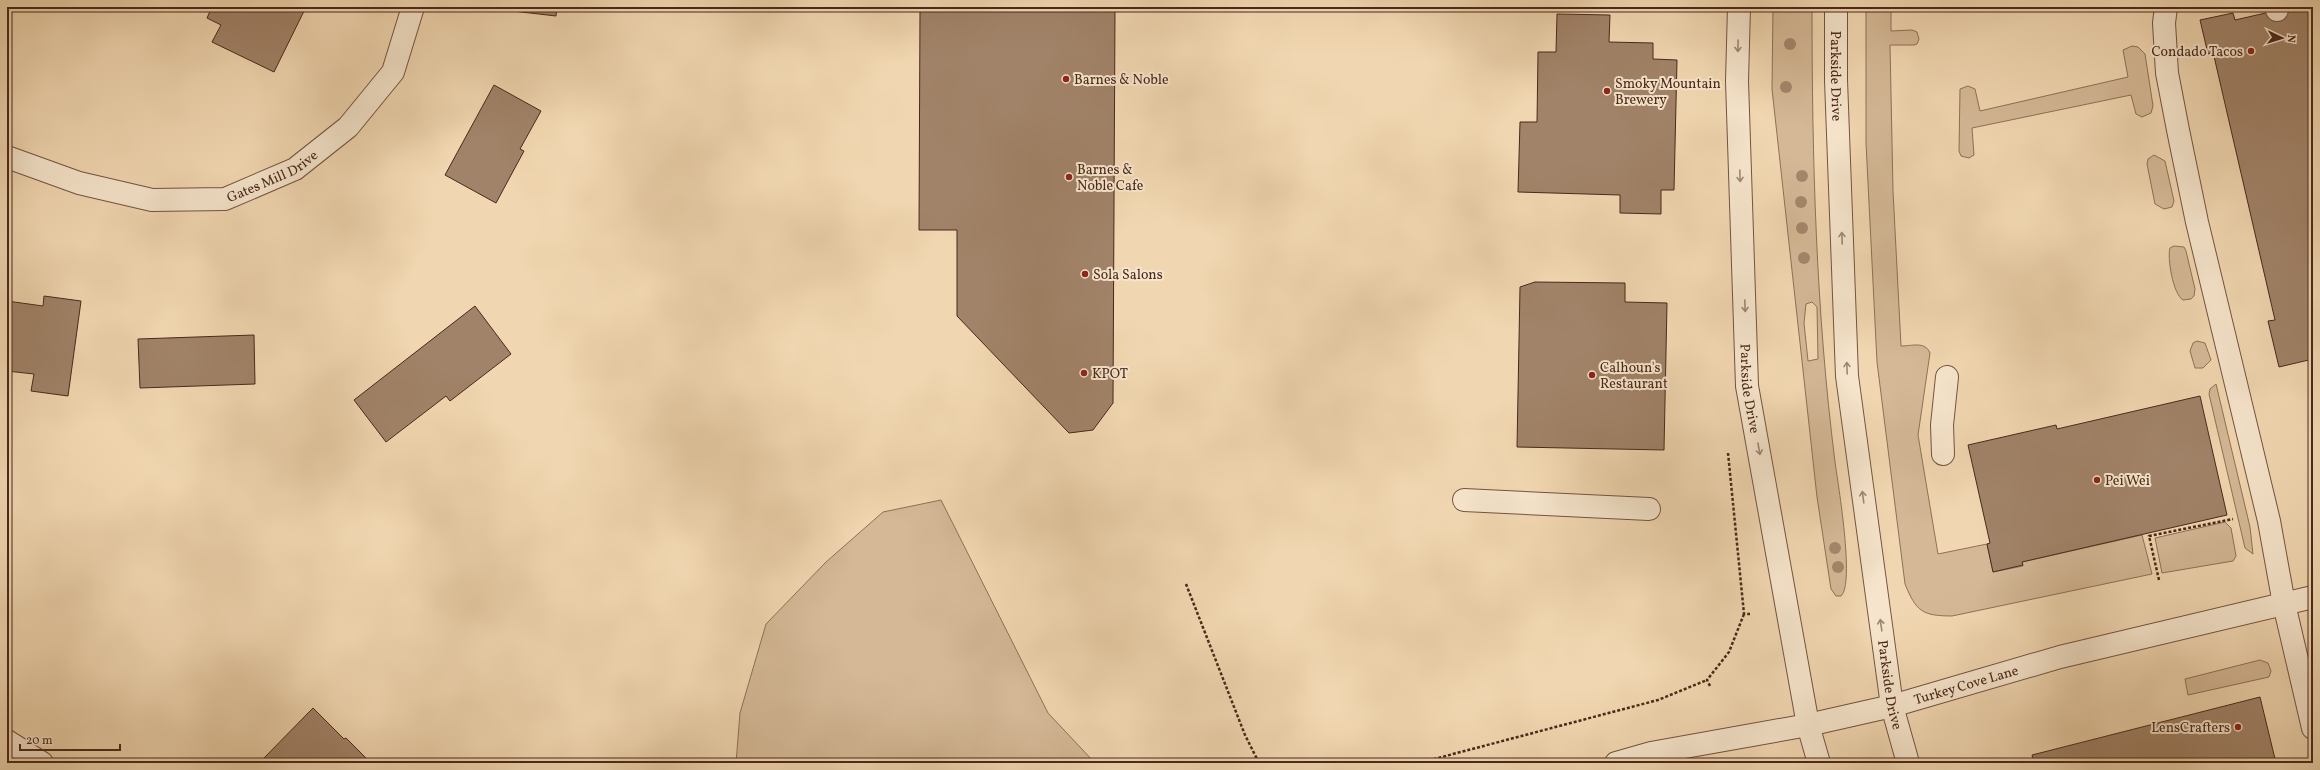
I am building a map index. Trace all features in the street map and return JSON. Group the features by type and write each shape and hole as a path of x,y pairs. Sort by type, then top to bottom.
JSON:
{"street":[{"name":"Gates Mill Drive","path":"7,156 79,183 152,200 225,199 295,169 348,127 393,72 413,7"},
{"name":"Parkside Drive","path":"1739,7 1737,81 1747,386 1808,725 1819,763"},
{"name":"Parkside Drive","path":"1836,7 1837,88 1847,376 1892,706 1908,763"},
{"path":"2166,7 2164,23 2166,73 2197,222 2269,521 2284,604 2313,728"},
{"path":"1943,454 1942,425 1947,377"},
{"path":"1464,500 1649,509"},
{"name":"Turkey Cove Lane","path":"1616,763 1651,754 1808,725 1892,706 2060,658 2313,597"},
{"path":"7,741 42,763"}],"path":[{"path":"2159,580 2149,536 2233,519"},
{"path":"1186,584 1245,735 1256,757 1262,763"},
{"path":"1418,763 1658,700 1707,680 1729,652 1744,614"},
{"path":"1707,680 1710,686"}],"shaded area":[{"path":"1773,7 1812,7 1816,235 1823,349 1846,554 1845,588 1841,596 1836,596 1831,589 1817,497 1772,89","holes":["1812,302 1817,307 1818,359 1808,361 1804,323 1806,304"]},
{"path":"1866,7 1891,7 1891,31 1912,30 1917,32 1919,39 1917,44 1914,45 1890,45 1893,191 1901,346 1922,346 1928,349 1930,353 1918,435 1938,554 1987,544 1993,572 2023,566 2022,562 2142,535 2152,574 1952,616 1934,615 1921,610 1909,593 1905,584 1877,362 1866,143"},
{"path":"2132,46 2138,47 2145,54 2153,106 2151,113 2142,117 2136,114 2131,95 1972,128 1974,155 1969,158 1961,156 1959,151 1960,89 1968,86 1975,89 1980,111 2128,77 2123,50"},
{"path":"2154,155 2165,161 2174,201 2172,207 2164,209 2155,204 2147,164 2148,159"},
{"path":"2174,246 2184,247 2186,251 2195,289 2194,296 2191,299 2183,300 2176,291 2169,260 2170,248"},
{"path":"2197,341 2205,343 2211,360 2203,368 2195,368 2190,351 2193,343"},
{"path":"2216,384 2250,527 2253,554 2245,548 2209,394 2210,389"},
{"path":"941,500 1048,713 1095,763 736,763 740,713 766,624 826,562 883,512"},
{"path":"2225,522 2231,528 2236,556 2233,561 2162,573 2155,538"},
{"path":"2260,660 2268,663 2271,671 2269,677 2188,695 2185,679"}],"building":[{"path":"212,7 306,7 274,72 212,42 221,25 207,18"},
{"path":"504,7 557,7 556,16 504,10"},
{"path":"920,7 1115,7 1113,403 1093,430 1069,433 957,316 957,230 919,230"},
{"path":"2292,7 2313,7 2313,359 2279,367 2268,321 2275,320 2213,52 2208,54 2200,20 2233,13 2235,20"},
{"name":"Smoky Mountain Brewery","path":"1557,14 1610,15 1609,42 1653,43 1653,59 1677,60 1674,190 1661,190 1661,214 1620,213 1620,195 1518,192 1520,122 1537,122 1538,52 1556,52"},
{"path":"494,85 541,111 520,149 524,151 496,203 445,175"},
{"name":"Calhoun's Restaurant","path":"1535,282 1625,283 1625,302 1667,303 1664,450 1517,447 1520,287"},
{"path":"44,296 81,301 68,396 31,391 34,374 7,371 7,301 43,306"},
{"path":"475,306 511,354 450,401 446,396 386,442 354,400"},
{"path":"254,335 255,384 140,388 138,339"},
{"name":"Pei Wei","path":"2200,396 2227,515 2022,562 2023,565 1993,572 1987,544 1990,543 1968,445 2056,425 2057,429"},
{"path":"2260,697 2276,763 2034,763 2032,755"},
{"path":"313,708 371,763 265,763 262,760"}],"place":[{"name":"Condado Tacos","path":"2251,51"},
{"name":"Barnes & Noble","path":"1066,79"},
{"name":"Smoky Mountain Brewery","path":"1607,91"},
{"name":"Barnes & Noble Cafe","path":"1069,177"},
{"name":"Sola Salons","path":"1085,274"},
{"name":"KPOT","path":"1084,373"},
{"name":"Calhoun's Restaurant","path":"1592,375"},
{"name":"Pei Wei","path":"2097,480"},
{"name":"LensCrafters","path":"2238,727"}]}
